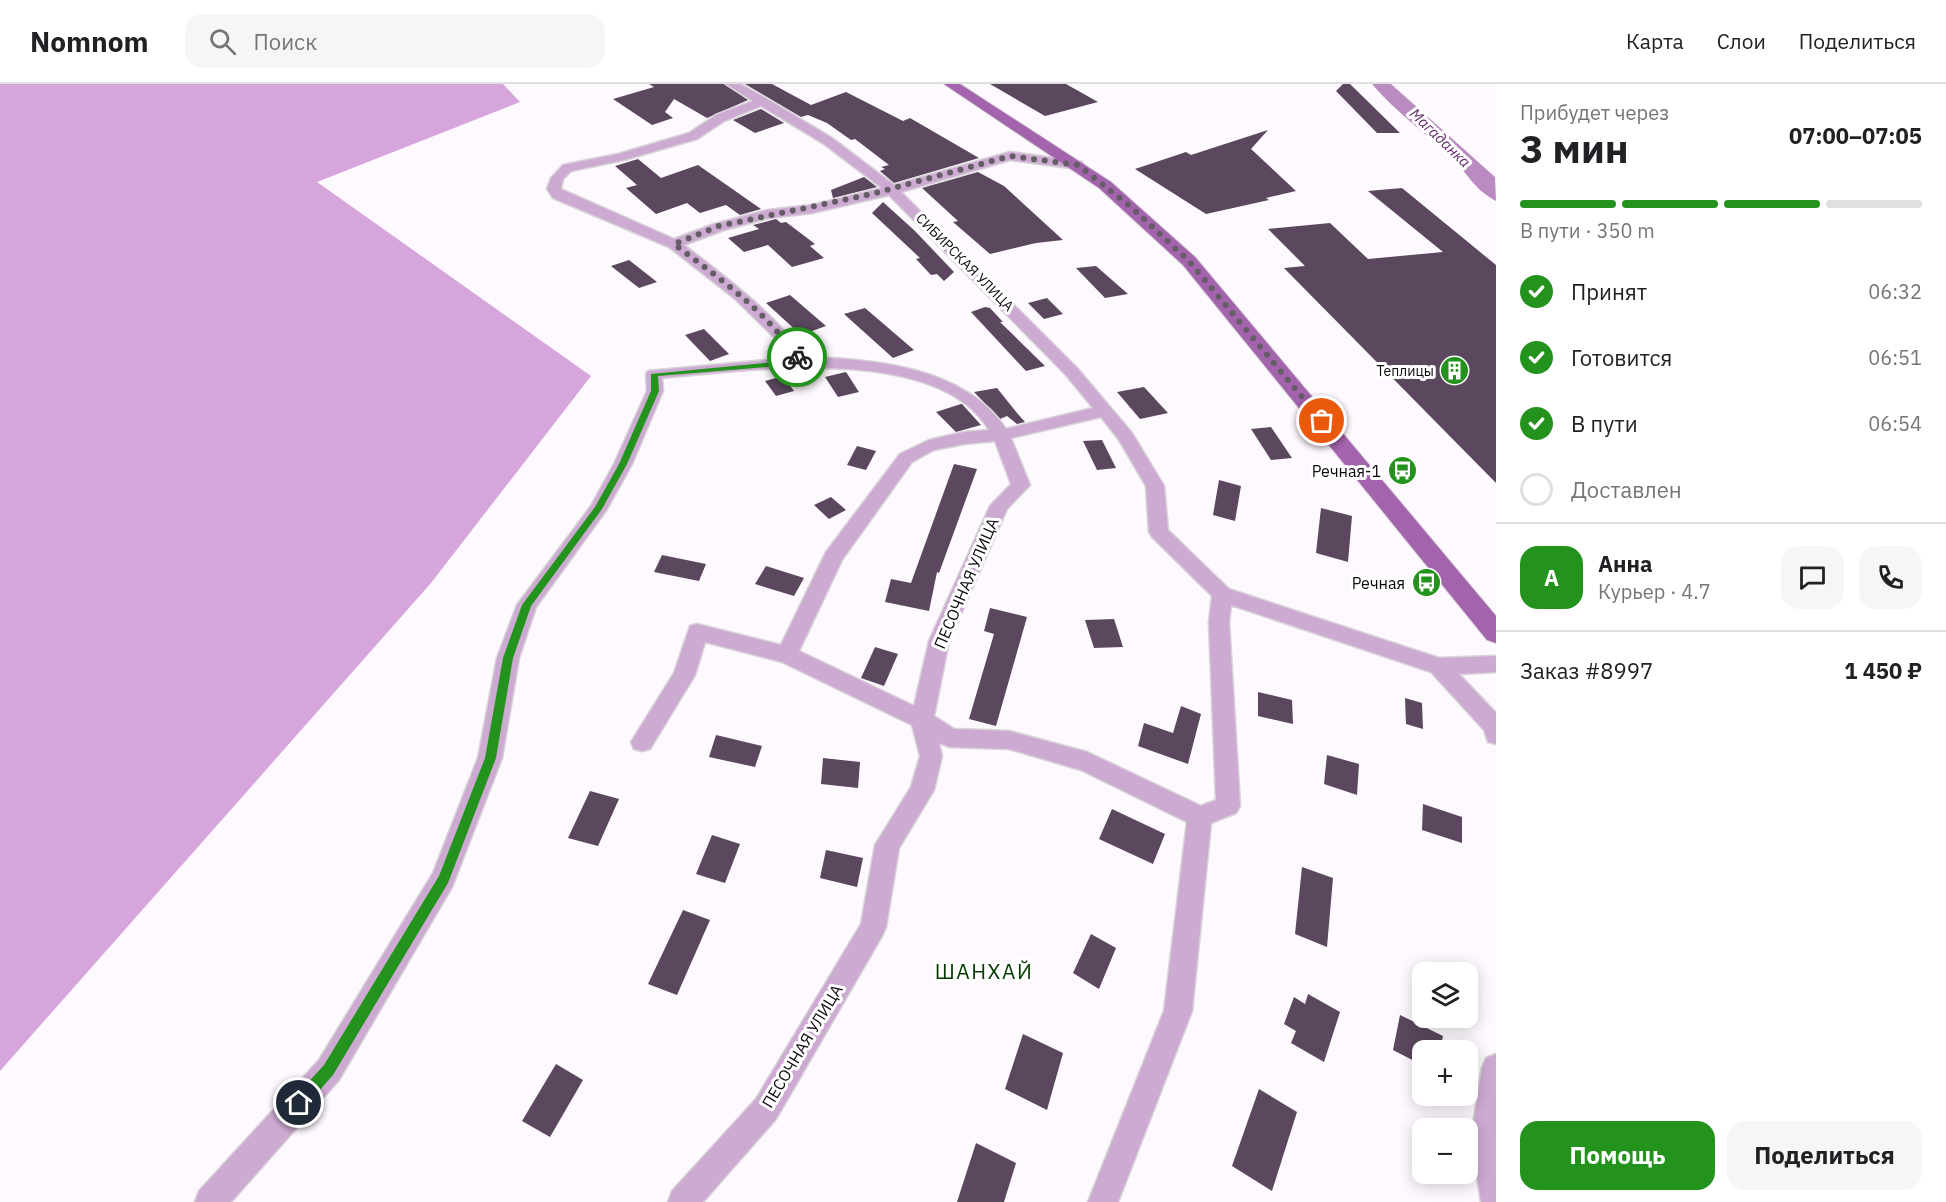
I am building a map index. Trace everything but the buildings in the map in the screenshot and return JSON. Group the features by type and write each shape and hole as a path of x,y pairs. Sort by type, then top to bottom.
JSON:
{"main road":[{"path":"951,84 1078,165 1131,207 1205,278 1496,633"}],"street":[{"name":"СИБИРСКАЯ УЛИЦА","path":"732,84 828,141 892,189 1063,363 1126,436 1155,486 1159,532 1222,594"},
{"path":"763,101 720,118 693,136 620,157 570,167 557,178 554,189 558,195 674,244 739,295 784,338 801,362"},
{"path":"674,244 719,226 758,217 813,209 1010,156 1078,165"},
{"name":"ПЕСОЧНАЯ УЛИЦА","path":"210,1202 329,1070 443,879 490,758 508,658 526,605 598,509 623,464 655,391 654,374 801,362 872,368 919,376 954,390 983,410 1002,435 1021,485 999,506 939,641 922,720 931,756 922,790 887,845 873,927 766,1109 683,1202"},
{"path":"787,655 833,557 906,458 929,446 964,438 1002,435 1105,411"},
{"path":"642,742 684,675 697,632 787,655 922,720 950,738 1009,740 1087,762 1200,817 1228,806 1219,622 1222,594 1439,666 1496,664"},
{"path":"1439,666 1495,727 1496,735"},
{"path":"1103,1202 1178,1011 1200,817"},
{"path":"1496,1068 1486,1137 1496,1202"}],"shaded area":[{"path":"0,84 503,84 520,102 317,182 591,376 431,583 0,1071"}],"water":[{"name":"Магаданка","path":"1372,84 1391,84 1495,177 1496,201 1481,191 1450,156 1400,113"}],"way so far":[{"path":"797,357 784,338 739,295 674,244 719,226 768,214 813,209 1010,156 1078,165 1118,196 1205,278 1322,421"}],"place":[{"name":"Теплицы","path":"1455,371"},
{"name":"Речная-1","path":"1402,471"},
{"name":"Речная","path":"1426,583"}],"district":[{"name":"ШАНХАЙ","path":"984,972"}],"route":[{"path":"299,1103 329,1070 443,879 490,758 508,658 526,605 598,509 623,464 655,391 654,374 801,362 797,357"}]}
